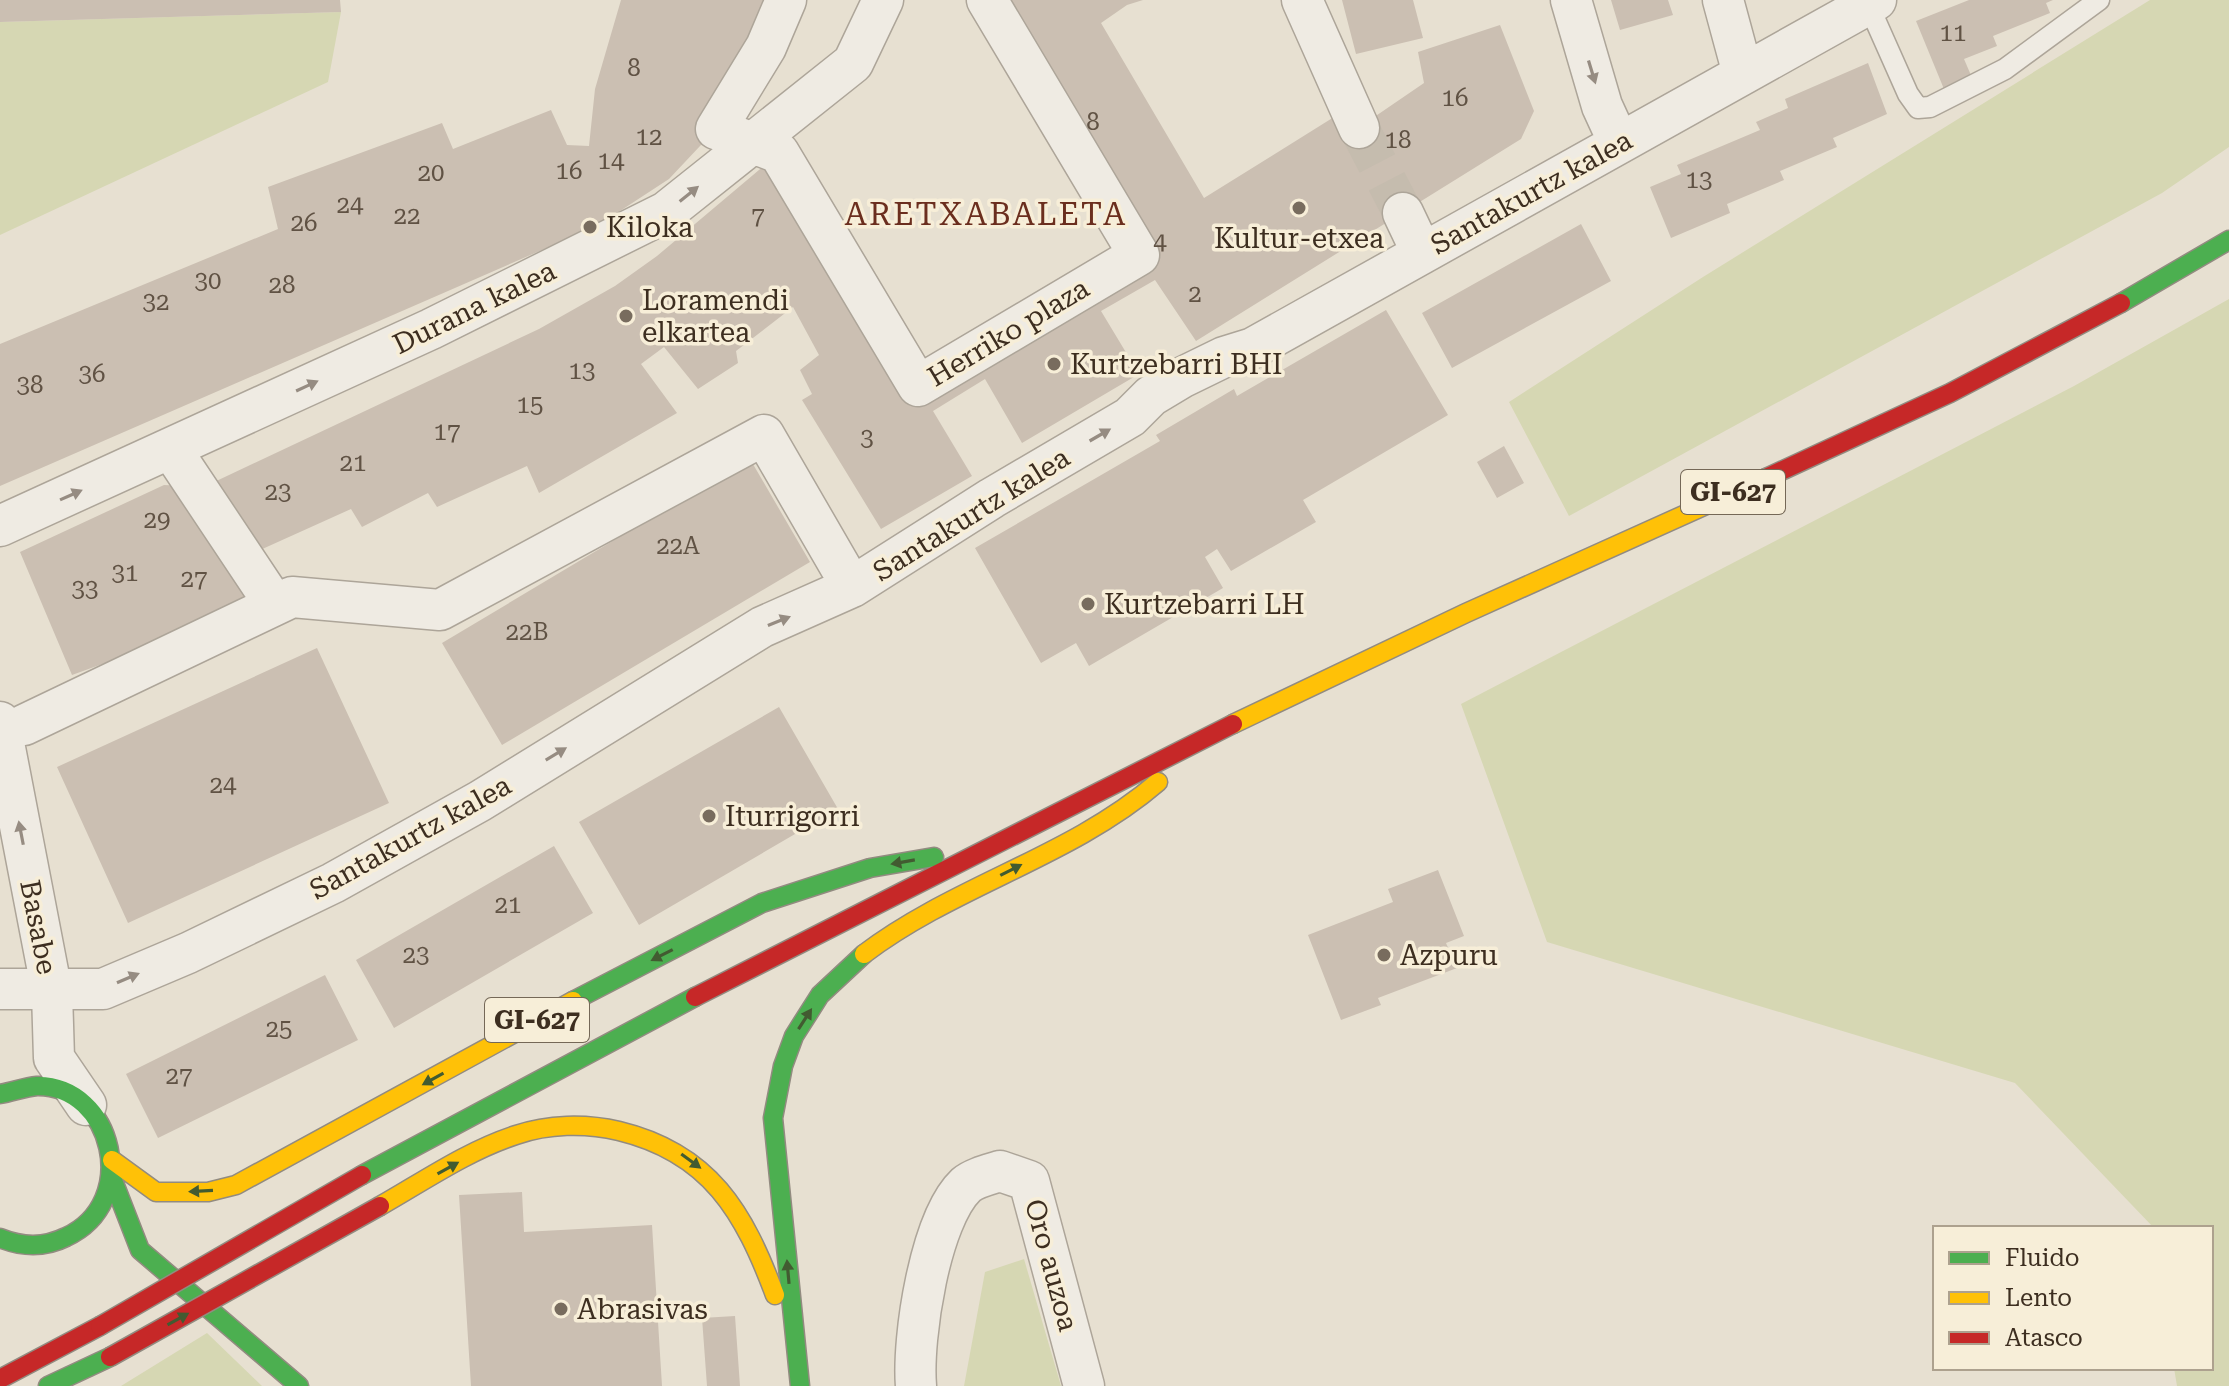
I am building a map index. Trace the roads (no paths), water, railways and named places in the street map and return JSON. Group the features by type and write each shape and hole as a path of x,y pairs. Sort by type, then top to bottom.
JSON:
{"main road":[{"name":"GI-627","path":"0,1379 100,1326 586,1051 1227,726 2013,361 2229,240"},
{"name":"GI-627","path":"800,1386 773,1118 781,1074 793,1037 828,983 866,948 1117,815 1227,726"},
{"name":"GI-627","path":"112,1169 156,1192 208,1192 236,1185 556,1010 762,903 870,868 980,850"},
{"path":"86,1105 103,1125 132,1249 299,1386"},
{"name":"GI-627","path":"48,1386 110,1357 480,1150 514,1135 545,1127 585,1125 657,1140 714,1179 735,1206 757,1245 795,1350"},
{"path":"11,1261 87,1226 104,1205 112,1169"},
{"path":"0,1238 9,1242 94,1244"}],"street":[{"name":"Herriko plaza","path":"786,0 766,47 716,129 779,153 918,386 1139,255 987,0"},
{"name":"Durana kalea","path":"0,526 431,329 666,212 853,63 883,0"},
{"path":"1302,0 1359,128"},
{"path":"1571,0 1602,106 1619,143"},
{"path":"1723,0 1743,74"},
{"name":"Santakurtz kalea","path":"0,989 52,992 103,989 188,953 333,883 480,801 762,627 852,587 979,506 1130,417 1151,396 1181,378 1224,357 1253,348 1872,2"},
{"path":"1403,213 1422,253"},
{"path":"12,723 292,597 440,610 764,435 852,587"},
{"path":"171,449 275,605"},
{"name":"Basabe","path":"12,723 52,992 28,1080"},
{"path":"28,1080 86,1105"},
{"name":"Oro auzoa","path":"916,1386 917,1324 932,1258 947,1217 967,1184 1000,1171 1029,1181 1084,1386"}],"lane":[{"path":"1872,2 1908,94 1918,108 1930,107 2005,69 2099,0"}],"tunnel":[{"path":"1359,128 1403,213"}],"place":[{"name":"Kultur-etxea","path":"1299,208"},
{"name":"Kiloka","path":"590,227"},
{"name":"Loramendi elkartea","path":"626,316"},
{"name":"Kurtzebarri BHI","path":"1054,364"},
{"name":"Kurtzebarri LH","path":"1088,604"},
{"name":"Iturrigorri","path":"709,816"},
{"name":"Azpuru","path":"1384,955"},
{"name":"Abrasivas","path":"561,1309"}],"district":[{"name":"ARETXABALETA","path":"986,214"}]}
